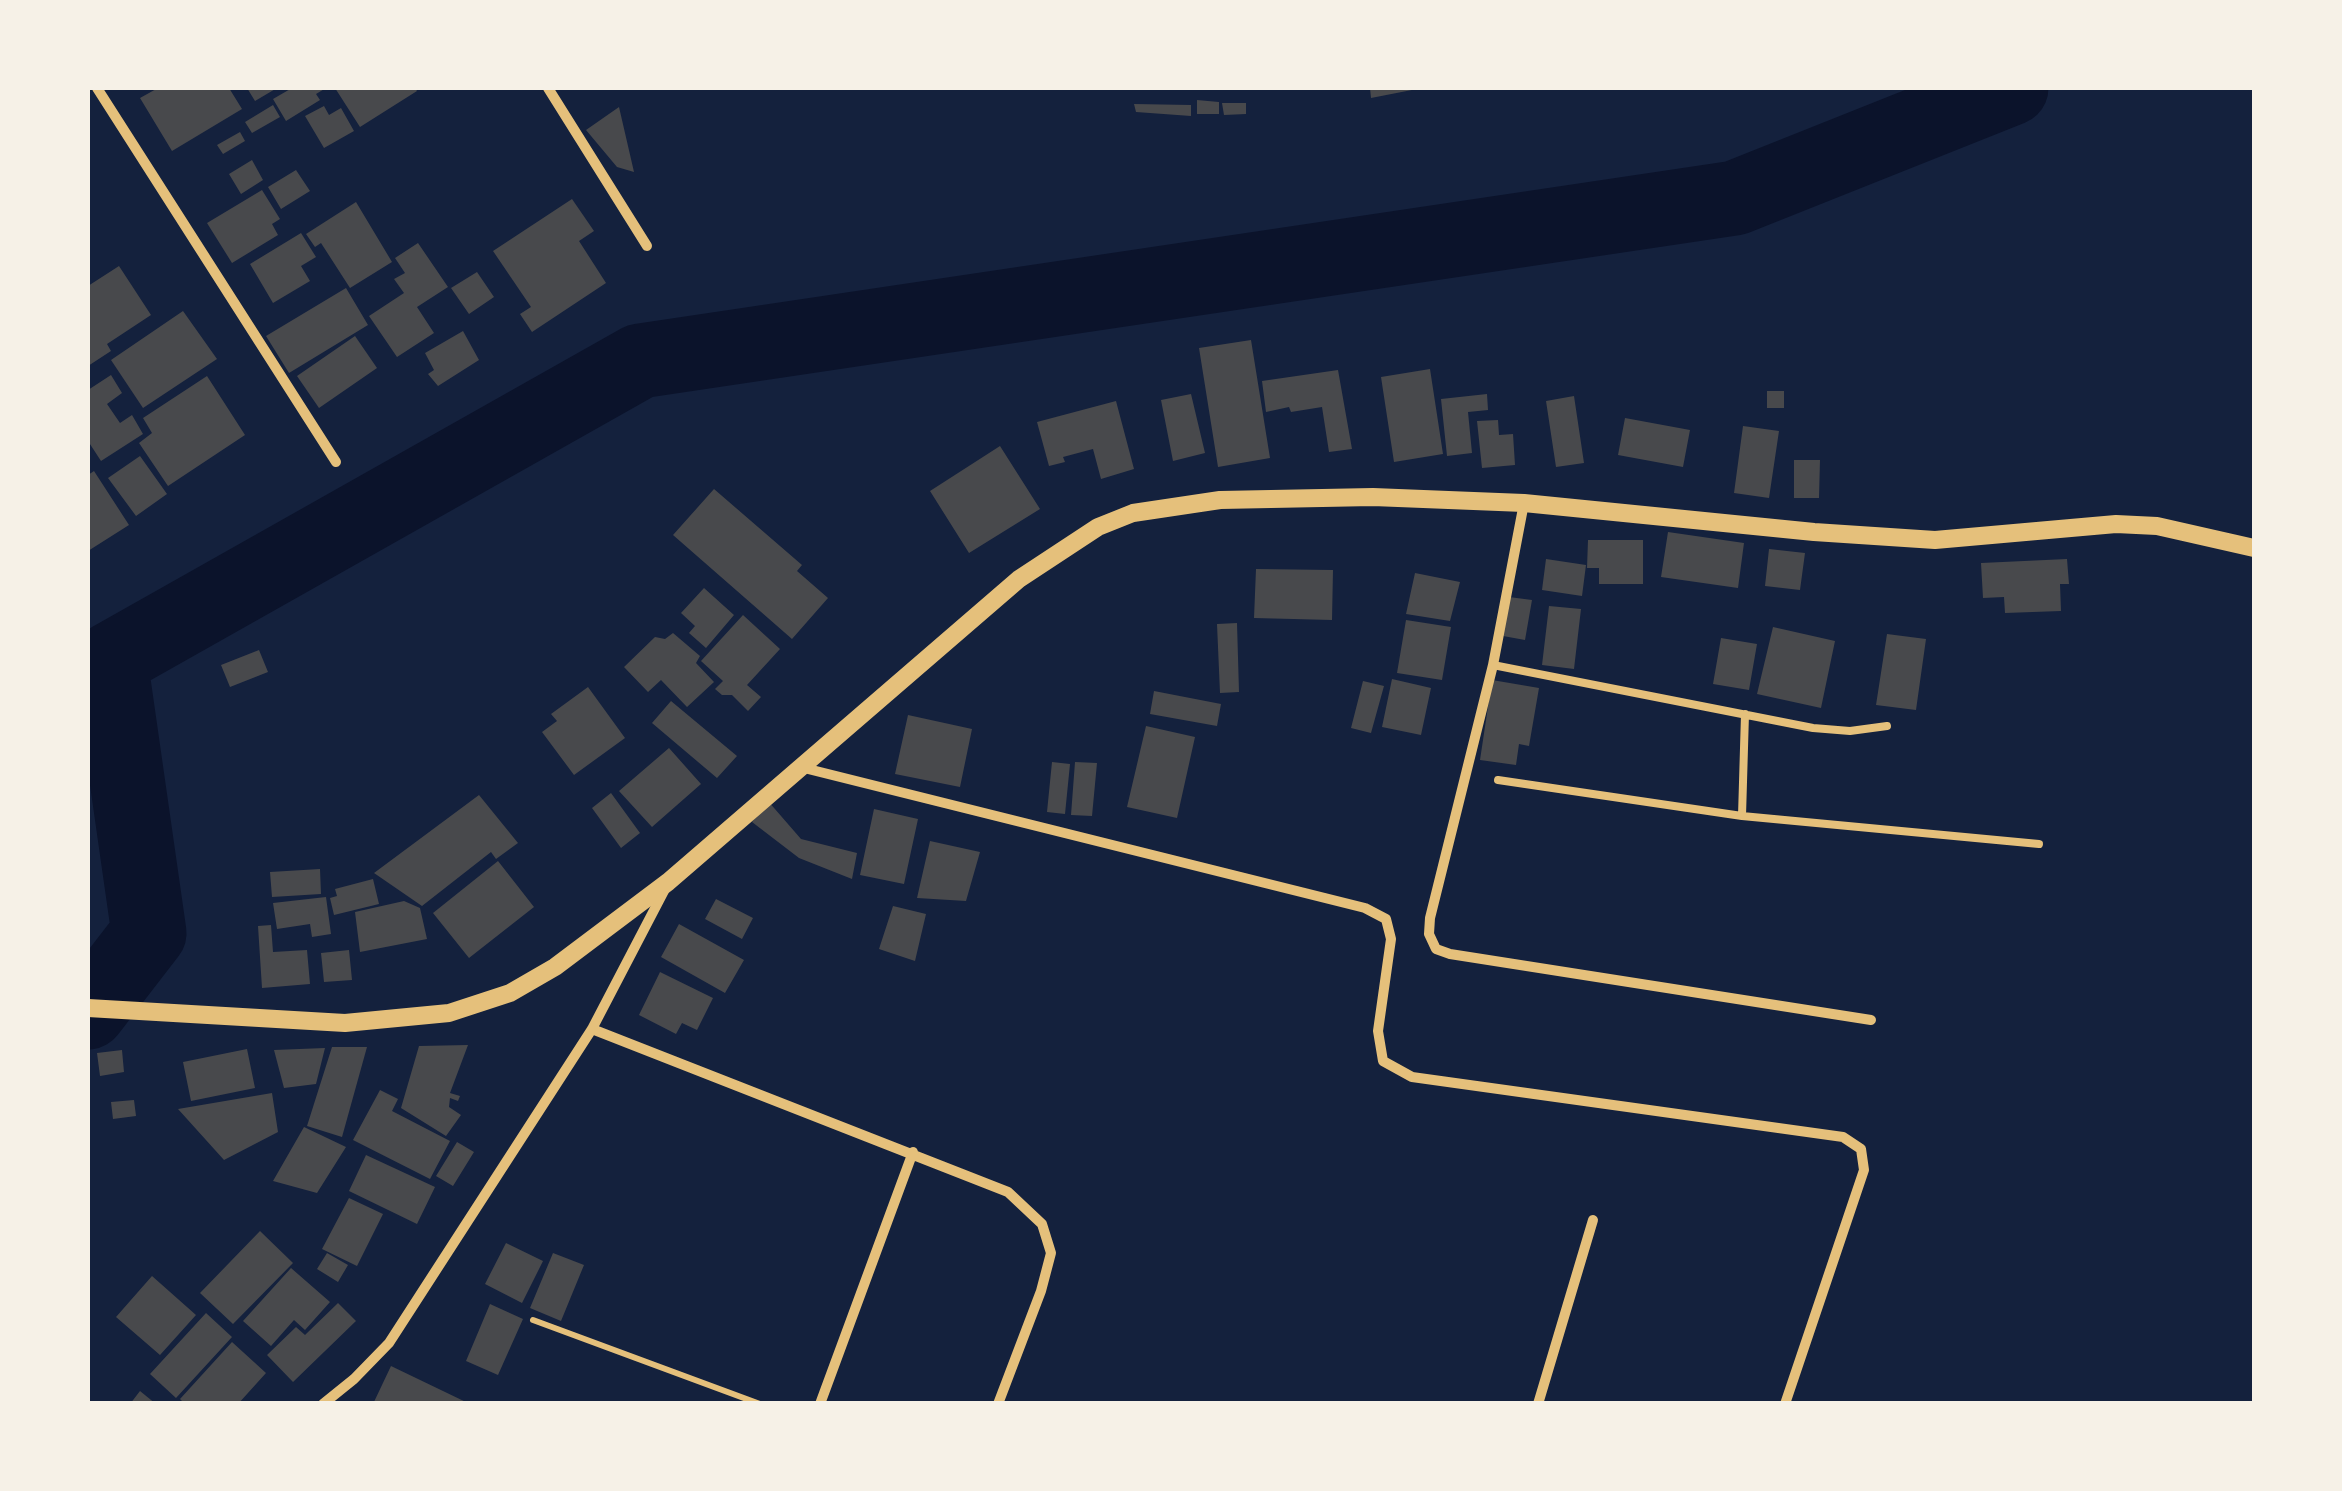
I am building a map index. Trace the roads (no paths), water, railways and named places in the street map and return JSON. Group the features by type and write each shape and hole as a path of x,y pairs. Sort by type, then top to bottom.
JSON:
{"street":[{"path":"98,88 336,462"},
{"path":"548,88 647,246"},
{"path":"88,1008 345,1024 449,1013 510,993 555,967 668,882 1020,578 1116,518 1220,500 1372,498 1524,504 1920,540 2130,524 2157,526 2254,548"},
{"path":"1524,504 1492,665 1430,918 1429,934 1436,949 1871,1020"},
{"path":"800,767 1365,908 1386,918 1391,938 1378,1032 1383,1061 1412,1077 1843,1138 1861,1149 1864,1170 1785,1404"},
{"path":"323,1404 389,1343 592,1029 668,882"},
{"path":"592,1029 1008,1192 1042,1224 1051,1254 998,1404"},
{"path":"820,1404 913,1152"},
{"path":"1538,1404 1593,1220"}],"lane":[{"path":"1492,665 1813,728 1850,731 1888,726"},
{"path":"1742,816 1745,714"},
{"path":"1498,780 1742,816 2040,844"}],"waterway":[{"path":"88,1012 149,933 110,660 640,361 1735,198 2011,88"}]}
